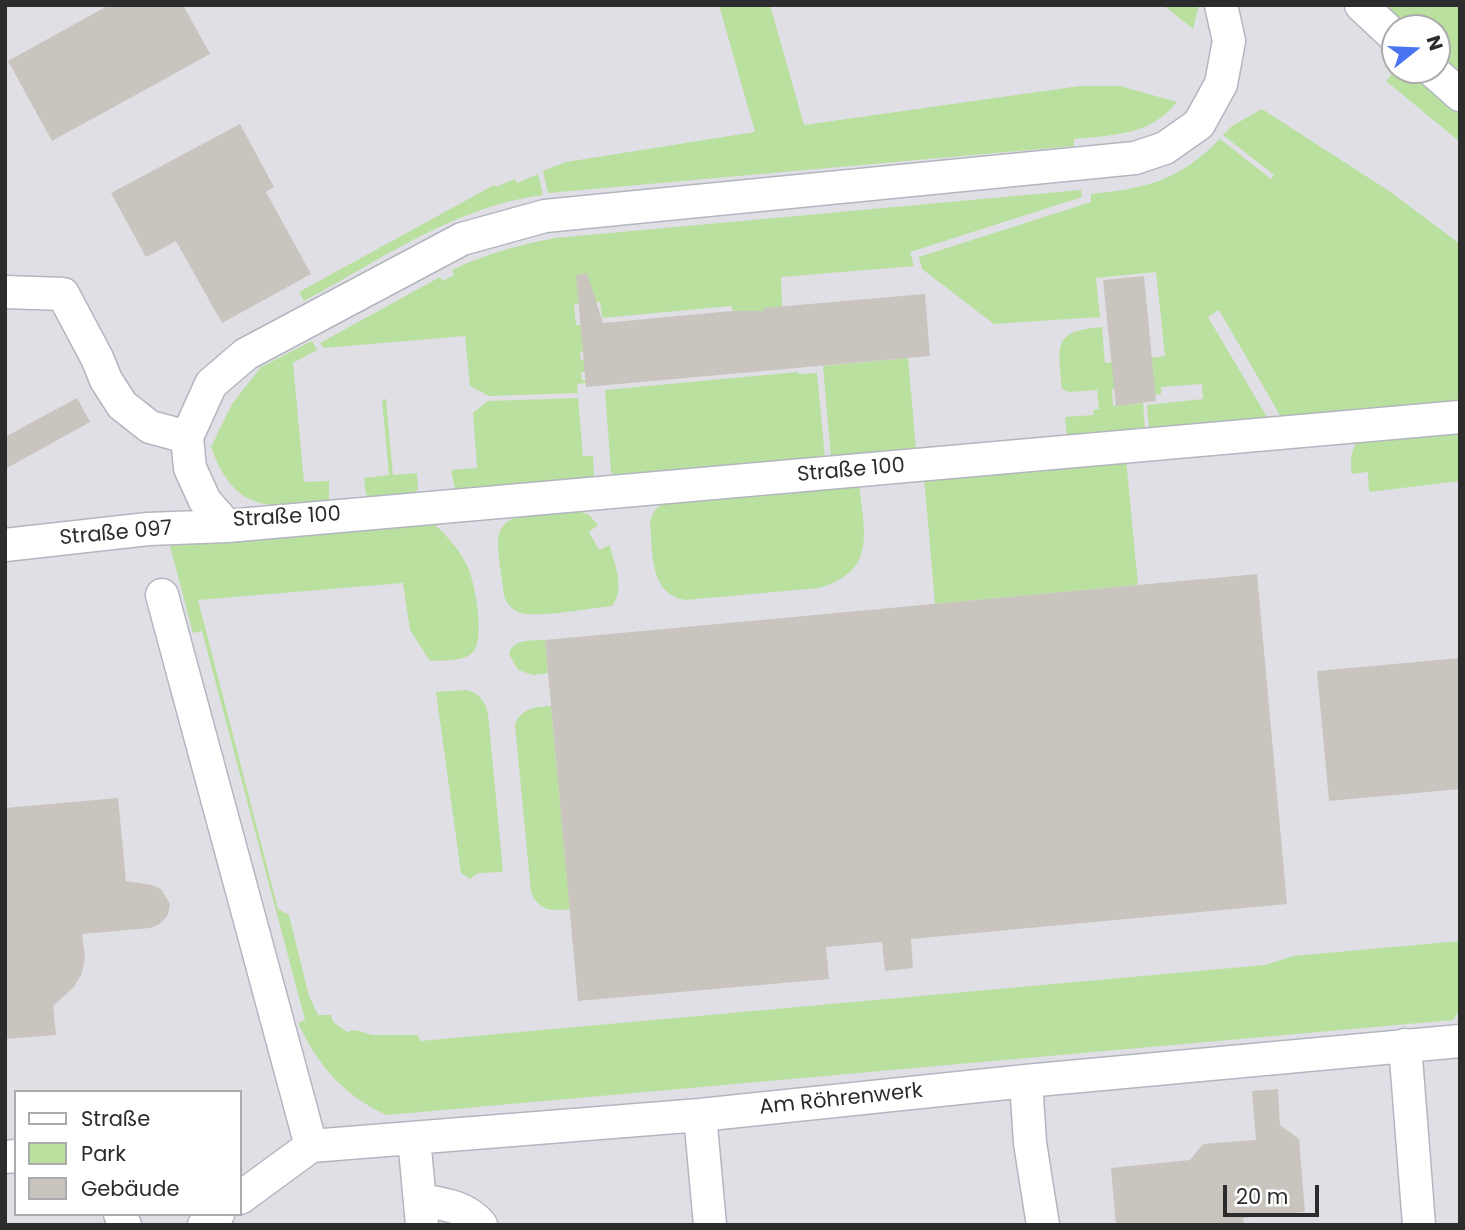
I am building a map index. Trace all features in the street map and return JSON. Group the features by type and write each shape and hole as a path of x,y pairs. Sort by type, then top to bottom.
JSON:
{"street":[{"path":"5,292 63,294 106,380 122,405 150,427 187,437 211,384 246,354 462,239 545,216 1135,158 1165,148 1199,124 1221,84 1229,41 1221,5"},
{"path":"1361,5 1381,24"},
{"name":"Straße 100","path":"187,437 190,468 205,501 227,526 1460,417"},
{"name":"Straße 097","path":"5,545 148,529 227,526"},
{"path":"162,595 311,1146 242,1197"},
{"name":"Am Röhrenwerk","path":"311,1146 700,1115 1026,1081 1460,1041"},
{"path":"1405,1045 1419,1225"},
{"path":"1026,1081 1030,1143 1043,1225"},
{"path":"700,1115 710,1225"},
{"path":"414,1138 421,1213 453,1206 474,1216 481,1225"}],"shaded area":[{"path":"5,5 1460,5 1460,1225 5,1225"}],"green space":[{"path":"719,5 770,5 804,125 1080,86 1120,86 1177,102 1167,113 1144,127 1117,134 1074,139 1074,146 548,193 543,171 566,162 755,132"},
{"path":"1163,5 1199,5 1193,29"},
{"path":"1381,5 1460,5 1460,77 1451,69 1451,14 1390,14"},
{"path":"1390,84 1426,84 1460,114 1460,142"},
{"path":"1262,109 1389,191 1460,244 1460,401 1281,417 1219,310 1208,317 1267,417 1149,428 1147,405 1203,399 1202,384 1161,387 1161,394 1142,396 1140,386 1112,389 1113,406 1143,403 1145,428 1067,436 1065,417 1094,415 1093,410 1099,409 1097,390 1069,392 1062,389 1062,343 1074,332 1102,327 1105,363 1165,356 1156,272 1096,278 1100,317 994,324 922,269 919,257 1091,202 1091,194 1130,189 1162,180 1191,164 1220,139 1271,179 1274,175 1223,135 1232,126"},
{"path":"538,174 543,195 480,210 449,223 390,252 304,301 299,292 494,185 496,187 515,179 517,183"},
{"path":"1081,190 1082,197 910,252 914,266 781,277 782,307 734,313 731,306 602,318 600,302 574,304 576,325 581,325 584,351 580,352 586,372 581,372 582,380 587,383 577,384 578,393 489,396 470,386 465,336 323,348 320,343 440,277 442,281 454,275 452,270 464,264 555,238"},
{"path":"312,341 317,350 293,363 304,482 329,481 329,501 288,505 256,502 231,484 220,469 211,447 232,404 261,367"},
{"path":"908,358 916,449 831,458 823,366"},
{"path":"798,372 817,373 825,458 618,478 611,472 605,390"},
{"path":"578,398 583,456 593,456 594,478 460,491 455,489 451,470 477,468 473,413 488,401"},
{"path":"386,399 393,475 417,473 418,489 408,495 385,499 366,495 364,478 389,475 382,400"},
{"path":"1460,430 1460,481 1369,492 1368,472 1352,474 1352,455 1359,439"},
{"path":"1126,459 1138,585 935,604 924,477"},
{"path":"859,483 863,548 851,571 838,580 819,588 685,600 673,596 658,580 650,521 656,509 667,502"},
{"path":"577,510 589,515 598,525 589,532 599,550 610,545 619,584 612,606 536,614 518,612 509,605 504,596 498,548 501,530 507,522 517,517"},
{"path":"433,523 462,557 474,588 478,637 472,653 463,658 430,661 410,630 403,583 198,600 278,909 289,915 309,996 318,1015 331,1015 333,1022 347,1032 355,1030 372,1035 418,1035 420,1041 1265,965 1293,956 1460,941 1460,1010 1453,1020 387,1115 372,1108 334,1078 314,1052 298,1023 305,1020 202,631 193,633 170,546"},
{"path":"545,640 548,673 533,675 518,670 509,654 511,649 524,641"},
{"path":"467,690 481,699 488,714 503,872 478,873 470,879 461,873 436,692"},
{"path":"551,706 570,909 557,910 542,907 531,892 515,725 525,712"}],"building":[{"path":"109,5 183,5 210,54 52,141 8,61"},
{"path":"240,124 274,187 266,192 311,274 222,323 176,241 146,257 111,193"},
{"path":"587,273 603,323 732,311 764,311 764,308 925,294 930,356 586,387 576,275"},
{"path":"1144,276 1156,401 1116,406 1103,280"},
{"path":"77,398 90,422 5,469 5,437"},
{"path":"1257,574 1287,904 911,939 913,968 885,971 882,942 826,947 829,979 578,1001 545,640"},
{"path":"1460,658 1460,789 1329,801 1317,671"},
{"path":"118,798 126,881 152,885 162,890 170,904 168,915 160,924 150,928 82,934 85,957 82,973 74,987 53,1006 56,1035 5,1039 5,808"},
{"path":"1278,1089 1280,1125 1299,1139 1305,1212 1243,1218 1244,1225 1116,1225 1111,1168 1190,1160 1203,1144 1256,1140 1252,1091"}]}
